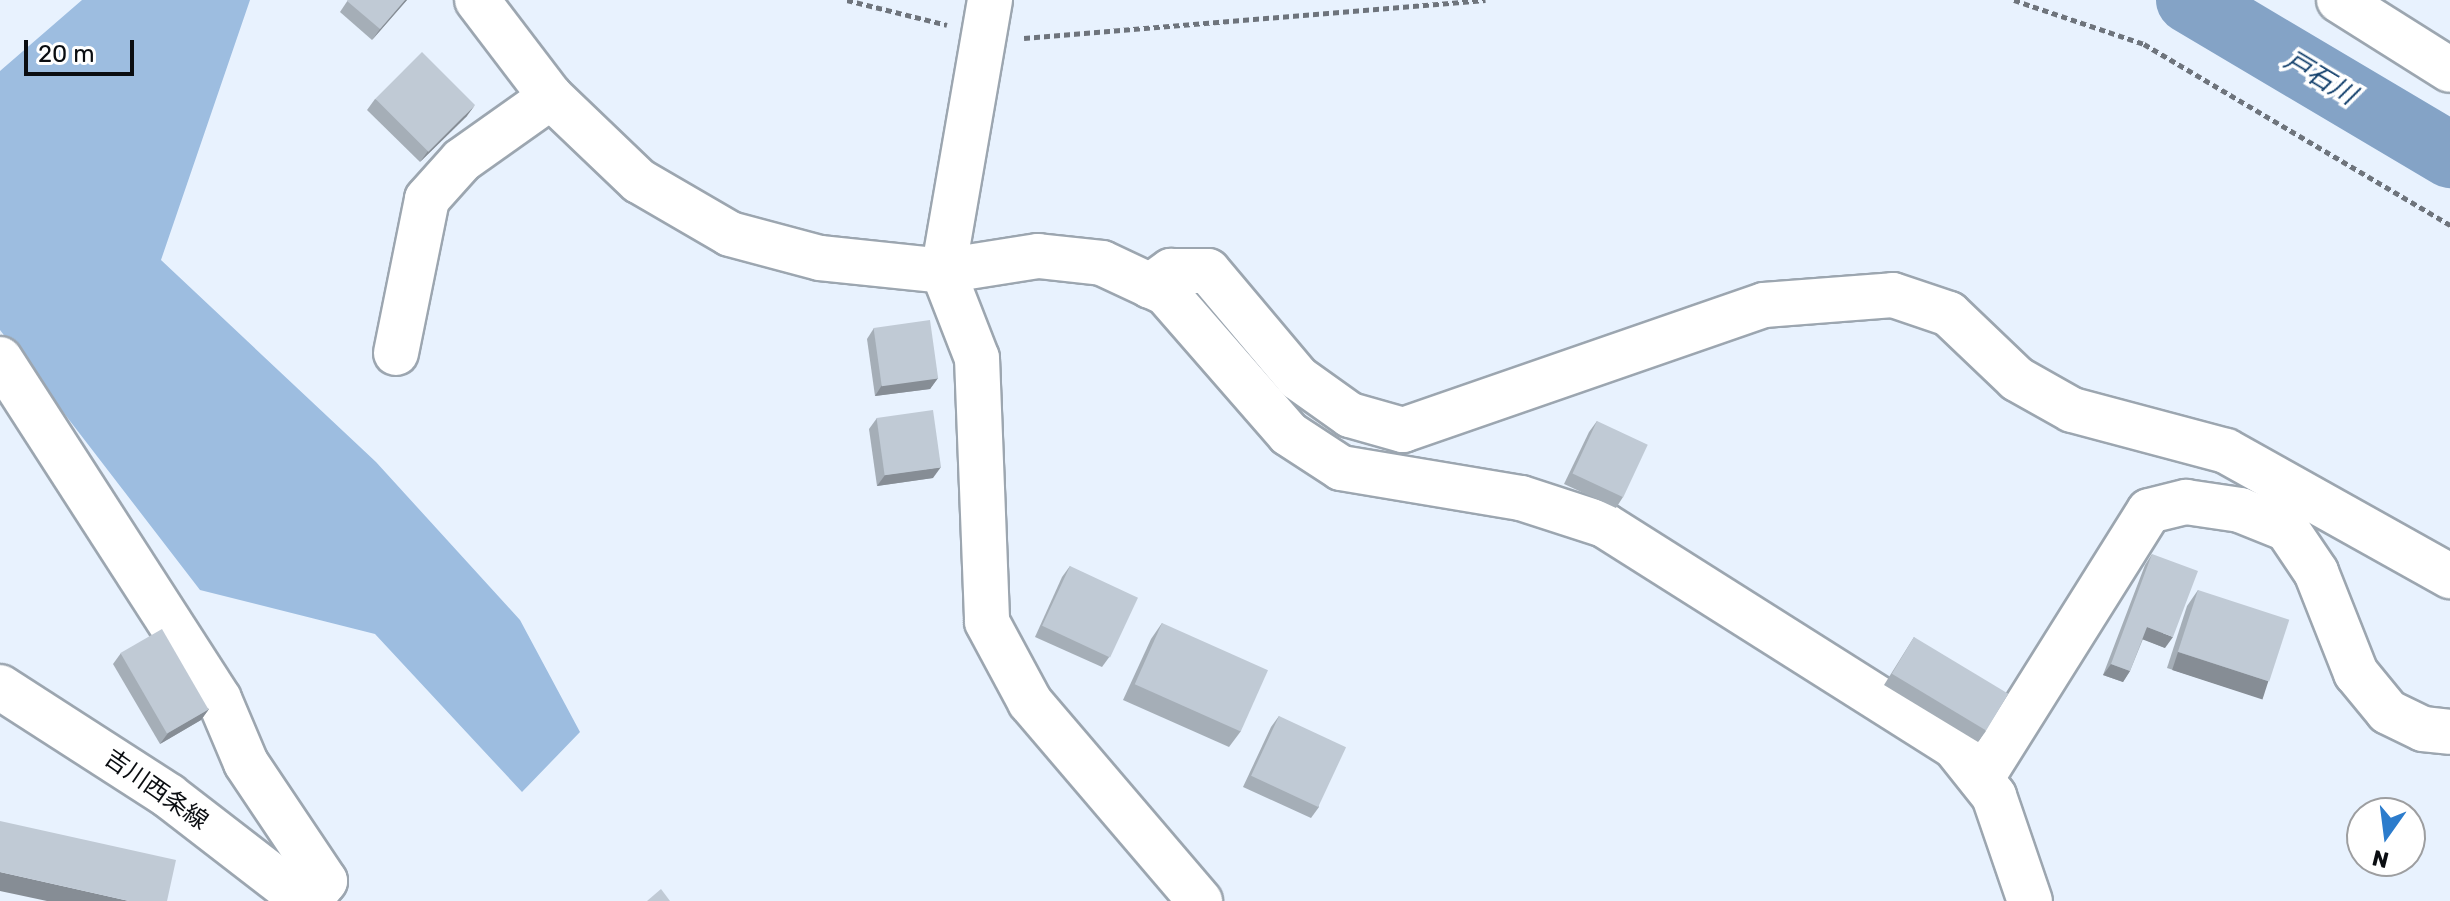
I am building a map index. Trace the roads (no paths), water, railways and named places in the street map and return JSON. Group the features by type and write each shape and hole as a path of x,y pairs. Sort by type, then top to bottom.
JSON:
{"street":[{"path":"477,0 551,97 639,181 730,234 820,258 943,271 1038,256 1102,263 1150,286 1210,336 1289,434 1341,468 1521,498 1604,525 1955,747 1994,796 2030,901"},
{"path":"2339,0 2450,70"},
{"path":"988,20 943,271 977,358 987,622 1030,702 1200,901"},
{"path":"396,353 427,199 462,160 551,97"},
{"path":"1150,286 1171,271 1208,271 1298,378 1350,415 1403,430 1764,305 1893,295 1949,314 2017,379 2072,410 2226,451 2450,576"},
{"path":"0,359 219,699 246,763 325,881 307,901"},
{"path":"1981,779 2149,511 2186,502 2240,510 2287,529 2316,572 2356,673 2388,712 2423,729 2450,732"},
{"name":"吉川西条線","path":"0,687 169,796 307,901"}],"waterway":[{"name":"戸石川","path":"2189,0 2450,155"}]}
